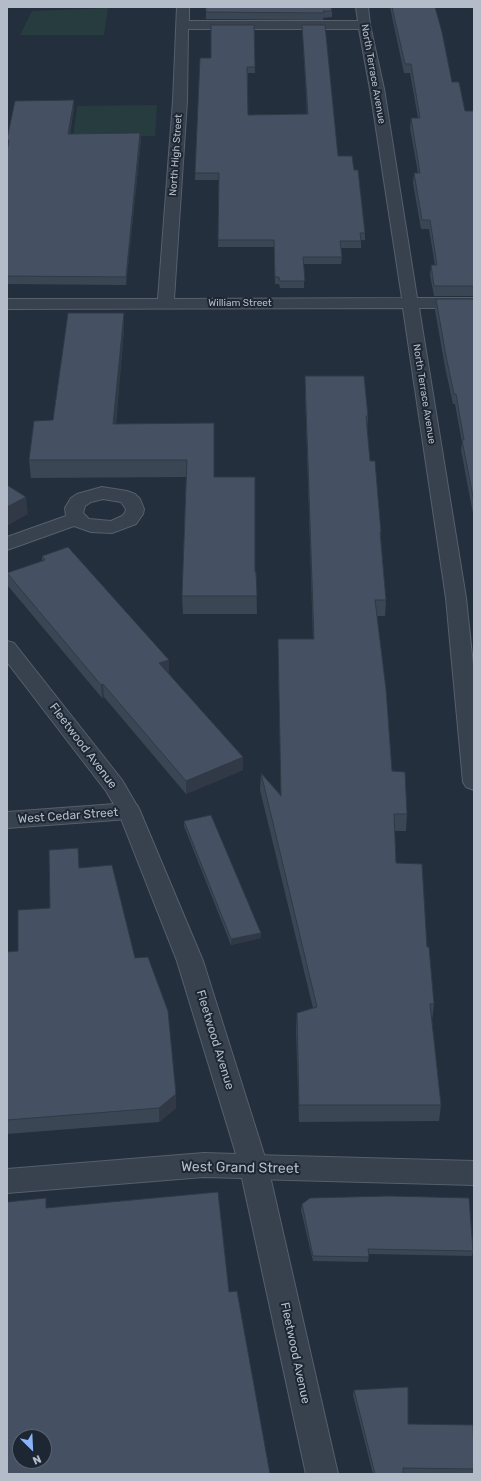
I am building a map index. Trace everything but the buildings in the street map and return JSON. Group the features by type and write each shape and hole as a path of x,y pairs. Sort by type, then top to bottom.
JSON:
{"street":[{"name":"North High Street","path":"166,303 179,115 183,7"},
{"name":"North Terrace Avenue","path":"362,7 364,25 377,89 456,598 474,782"},
{"path":"182,25 364,25"},
{"name":"William Street","path":"7,304 474,303"},
{"path":"7,544 76,518"},
{"name":"Fleetwood Avenue","path":"7,648 114,786 129,812 190,961 254,1167 322,1474"},
{"name":"West Cedar Street","path":"7,820 129,812"},
{"name":"West Grand Street","path":"7,1181 204,1165 474,1173"}],"green space":[{"path":"108,8 104,35 20,35 32,11"},
{"path":"157,105 155,136 73,137 77,106"}]}
